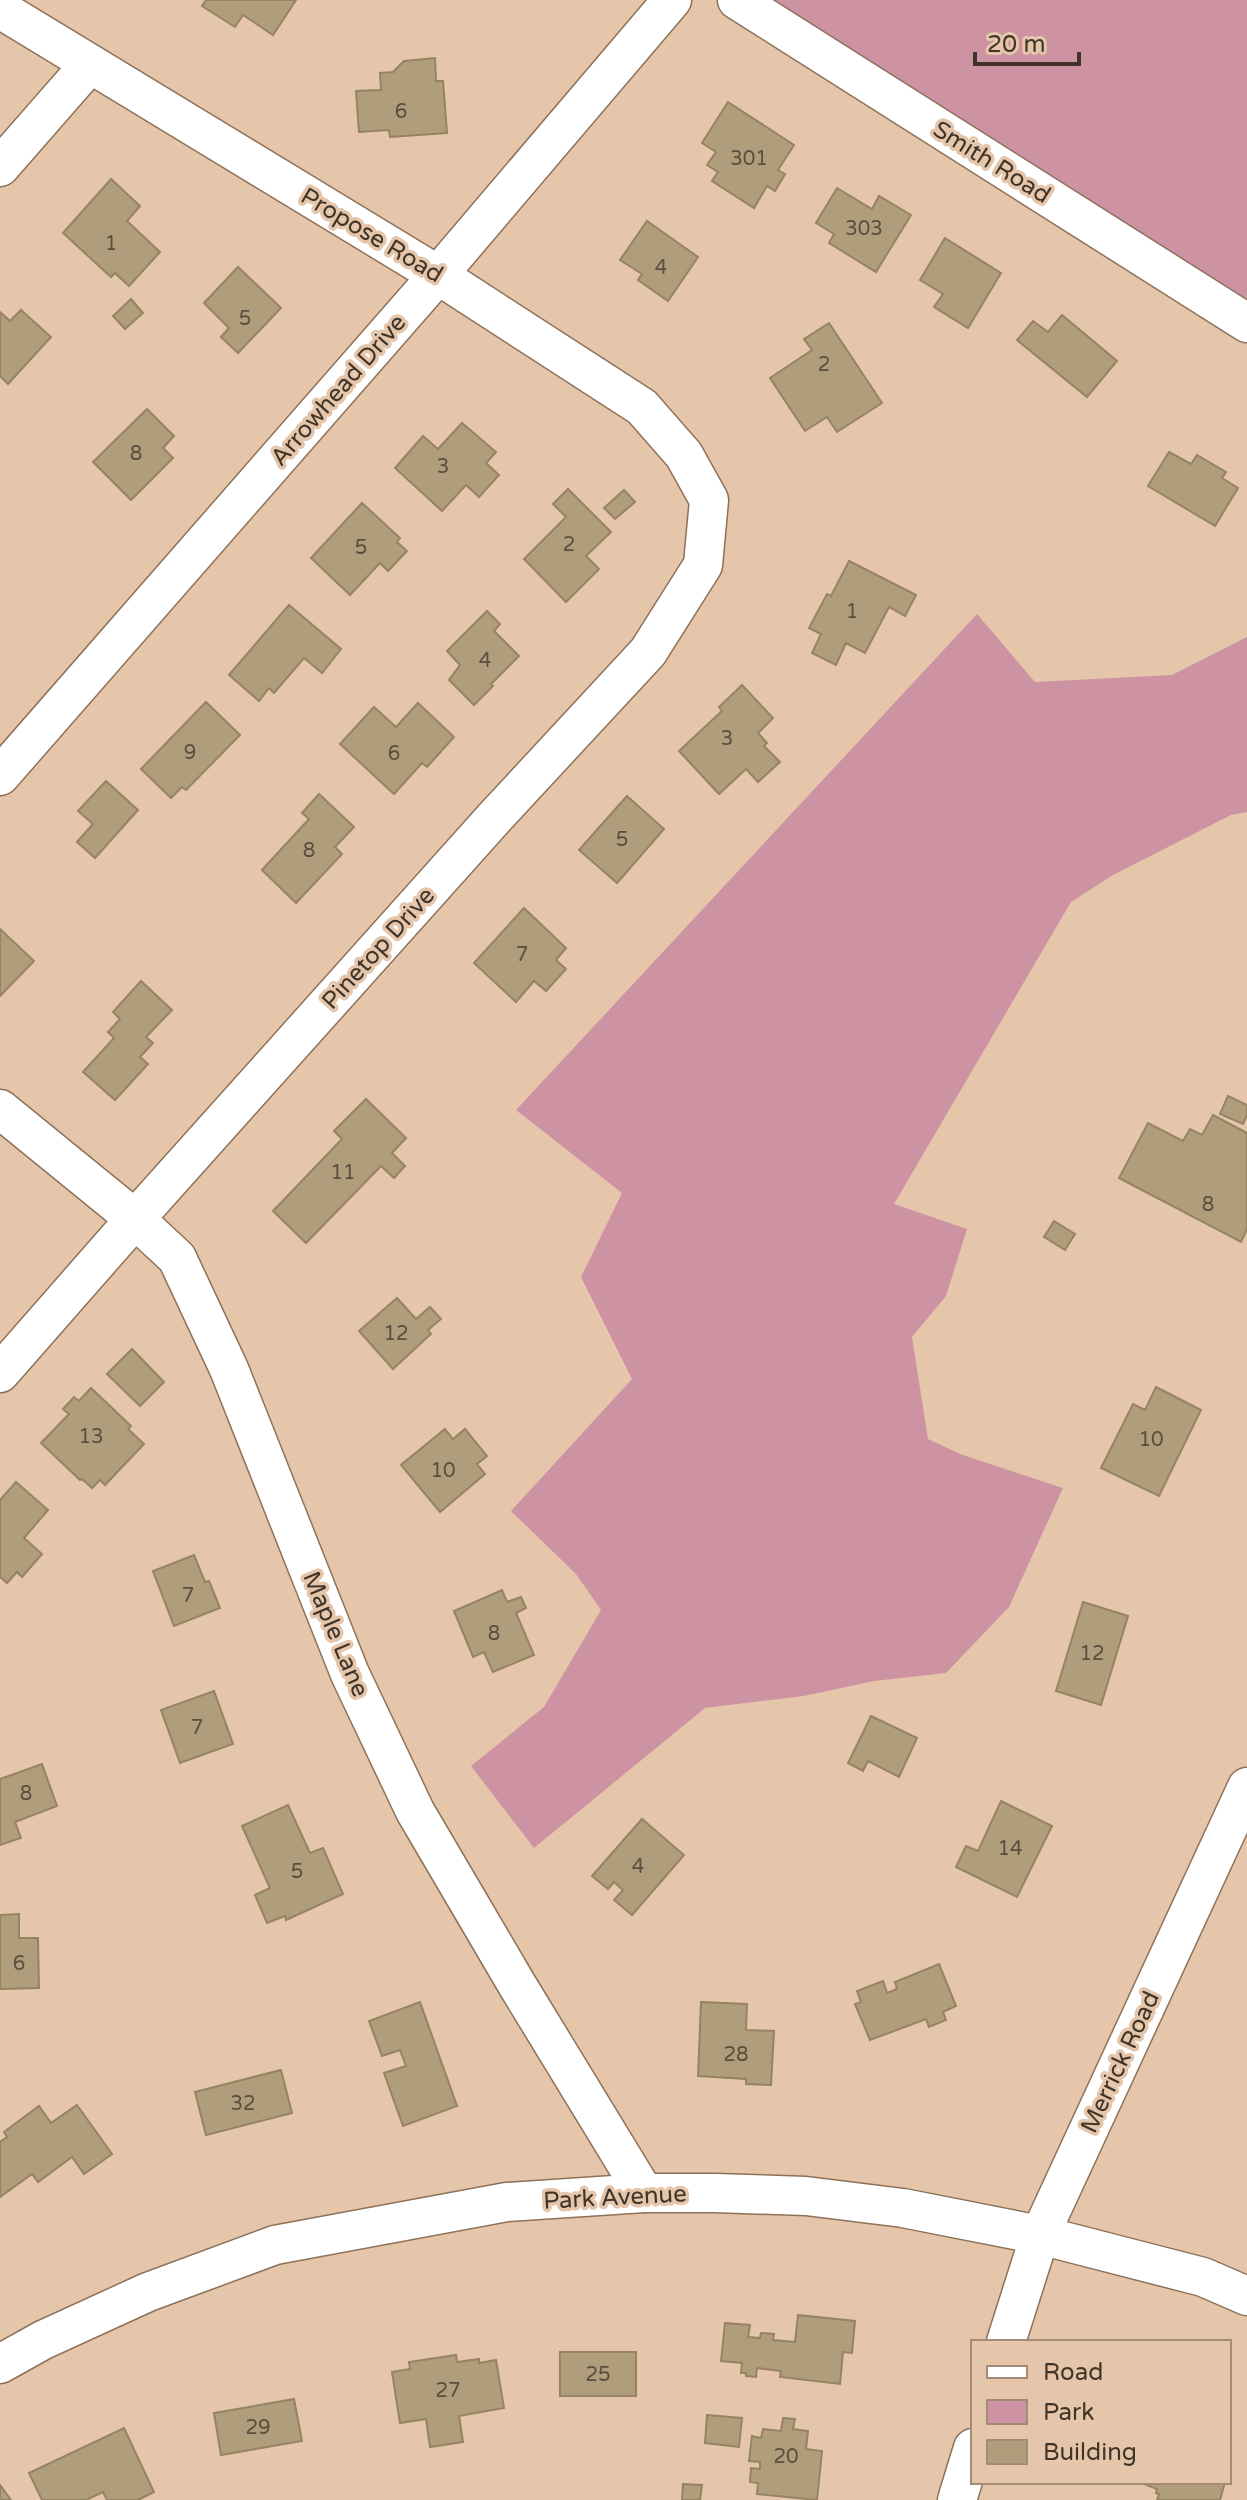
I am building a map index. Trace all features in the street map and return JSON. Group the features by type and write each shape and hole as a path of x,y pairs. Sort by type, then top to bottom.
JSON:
{"street":[{"name":"Arrowhead Drive","path":"0,776 438,275 672,0"},
{"name":"Smith Road","path":"737,0 1247,323"},
{"name":"Propose Road","path":"0,9 438,275 642,407 684,455 709,500"},
{"path":"0,167 90,64"},
{"name":"Pinetop Drive","path":"0,1373 495,817 648,652 703,565 709,500"},
{"name":"Maple Lane","path":"0,1109 135,1219 177,1258 229,1369 350,1674 415,1811 644,2193"},
{"name":"Merrick Road","path":"1007,2340 1040,2235 1247,1787"},
{"name":"Park Avenue","path":"0,2364 43,2340 148,2292 275,2245 507,2202 644,2193 806,2196 903,2208 1040,2235 1203,2277 1247,2296"},
{"path":"957,2500 971,2454"}],"green space":[{"path":"745,0 1247,0 1247,312"},
{"path":"977,614 1035,682 1172,675 1247,637 1247,812 1231,815 1113,875 1071,902 894,1204 967,1229 946,1296 912,1337 928,1439 960,1454 1063,1488 1009,1607 946,1673 874,1681 804,1696 705,1708 534,1848 471,1766 544,1707 601,1610 576,1574 511,1511 632,1379 581,1277 622,1193 516,1110"}],"building":[{"path":"206,0 296,0 273,35 243,15 235,27 202,6"},
{"path":"435,58 436,81 443,81 447,133 390,137 389,130 359,132 356,91 381,90 380,73 393,72 404,61"},
{"path":"728,102 794,145 778,170 785,174 775,191 767,186 754,208 712,181 718,172 707,165 716,152 702,143"},
{"path":"111,179 140,206 127,221 160,252 129,286 115,273 111,277 63,233"},
{"path":"837,188 872,209 879,196 911,215 876,272 829,243 834,234 816,223"},
{"path":"647,221 698,257 668,301 638,280 642,274 620,260"},
{"path":"945,238 1001,273 968,328 934,307 943,294 920,280"},
{"path":"238,267 281,308 238,353 221,337 229,328 204,303"},
{"path":"131,299 143,313 125,329 113,316"},
{"path":"21,310 51,337 8,384 0,376 0,312 10,321"},
{"path":"1062,315 1117,361 1087,397 1017,340 1033,321 1048,332"},
{"path":"829,323 882,403 837,432 827,417 805,431 770,378 812,350 804,339"},
{"path":"147,409 174,436 163,448 173,458 131,500 93,462"},
{"path":"462,423 496,452 486,463 499,475 479,497 466,485 442,511 395,468 423,436 438,449"},
{"path":"1169,452 1191,464 1197,455 1226,472 1222,478 1238,488 1215,526 1148,486"},
{"path":"568,489 611,532 586,556 599,569 566,602 524,559 566,517 553,504"},
{"path":"624,490 635,502 615,519 604,508"},
{"path":"362,503 400,538 397,542 407,551 388,571 380,563 350,595 311,558"},
{"path":"849,561 916,595 905,616 889,607 865,653 846,643 836,665 812,653 821,634 809,628 827,594 831,596"},
{"path":"289,605 341,649 322,673 304,658 274,693 269,688 259,701 229,675"},
{"path":"487,611 500,624 494,631 519,656 474,705 449,680 460,665 447,651"},
{"path":"742,685 773,718 758,733 767,743 764,746 780,762 758,782 746,769 719,794 679,751 722,711 719,707"},
{"path":"206,702 240,735 186,790 182,787 171,798 141,769"},
{"path":"418,703 454,737 427,767 422,763 394,794 340,744 374,707 396,727"},
{"path":"106,781 138,810 95,858 77,842 93,824 78,811"},
{"path":"319,794 354,827 335,847 342,854 296,903 262,870 309,819 302,813"},
{"path":"627,796 664,829 617,883 579,850"},
{"path":"524,908 566,948 556,960 566,969 546,991 534,981 516,1002 474,963"},
{"path":"0,929 34,961 0,996"},
{"path":"141,981 172,1010 146,1037 153,1043 140,1057 148,1064 115,1100 83,1072 114,1038 108,1032 120,1019 113,1012"},
{"path":"1228,1096 1247,1105 1243,1124 1220,1114"},
{"path":"366,1099 406,1138 392,1153 405,1166 394,1178 381,1166 306,1243 273,1211 342,1139 334,1131"},
{"path":"1213,1115 1247,1133 1247,1229 1241,1242 1119,1178 1148,1123 1183,1141 1190,1129 1202,1135"},
{"path":"1054,1221 1075,1234 1065,1250 1044,1237"},
{"path":"397,1298 416,1319 430,1307 441,1319 428,1330 431,1334 393,1369 359,1331"},
{"path":"132,1349 164,1382 140,1406 107,1374"},
{"path":"1156,1387 1201,1410 1159,1496 1101,1468 1133,1404 1145,1410"},
{"path":"91,1388 131,1426 128,1429 144,1444 105,1485 100,1480 92,1488 41,1443 69,1414 63,1409 74,1397 79,1401"},
{"path":"445,1429 453,1439 465,1429 487,1456 477,1464 485,1474 440,1512 401,1465"},
{"path":"16,1482 48,1510 24,1538 42,1554 22,1577 17,1572 7,1583 0,1577 0,1500"},
{"path":"194,1555 220,1608 174,1626 153,1571"},
{"path":"502,1590 507,1602 521,1597 526,1608 516,1613 534,1655 493,1672 484,1652 473,1657 454,1611"},
{"path":"1083,1602 1128,1616 1101,1705 1056,1691"},
{"path":"214,1691 233,1744 180,1763 161,1710"},
{"path":"871,1716 917,1738 899,1777 868,1761 863,1771 848,1763"},
{"path":"42,1764 57,1806 15,1822 21,1838 0,1845 0,1779"},
{"path":"1001,1801 1052,1826 1017,1897 956,1867 966,1846 978,1851"},
{"path":"288,1805 310,1853 323,1848 343,1894 286,1920 285,1916 267,1923 255,1895 270,1888 242,1826"},
{"path":"642,1819 684,1855 632,1915 614,1900 623,1890 614,1882 608,1889 592,1876"},
{"path":"19,1914 19,1938 38,1938 39,1988 0,1989 0,1915"},
{"path":"939,1964 956,2006 943,2012 946,2020 929,2027 926,2019 870,2040 855,2004 861,2002 857,1991 883,1981 887,1993 897,1989 895,1982"},
{"path":"420,2002 457,2106 403,2126 384,2073 406,2066 400,2050 382,2056 369,2021"},
{"path":"701,2002 747,2004 746,2030 774,2031 771,2085 746,2084 746,2079 698,2076"},
{"path":"281,2070 292,2113 206,2135 195,2092"},
{"path":"77,2105 112,2154 84,2174 72,2157 38,2182 32,2174 0,2197 0,2142 7,2137 4,2132 39,2106 51,2123"},
{"path":"798,2315 855,2321 852,2353 843,2352 840,2384 780,2377 781,2371 757,2368 756,2377 746,2376 746,2373 741,2373 742,2363 721,2361 725,2323 750,2325 748,2337 760,2338 761,2333 774,2334 773,2340 795,2342"},
{"path":"560,2352 636,2352 636,2396 560,2396"},
{"path":"456,2355 457,2362 496,2360 504,2408 459,2416 463,2442 430,2447 426,2419 400,2423 392,2372 410,2369 409,2362"},
{"path":"294,2399 302,2441 221,2455 214,2413"},
{"path":"707,2415 742,2418 739,2447 705,2443"},
{"path":"783,2418 795,2419 793,2429 808,2431 806,2449 822,2451 817,2500 757,2494 758,2483 750,2482 751,2468 760,2469 760,2462 749,2461 752,2436 761,2438 763,2429 781,2431"},
{"path":"124,2428 154,2492 138,2500 107,2500 103,2492 86,2500 42,2500 29,2473"},
{"path":"683,2484 702,2485 700,2500 682,2500"},
{"path":"1144,2484 1224,2484 1220,2500 1157,2500 1157,2489"},
{"path":"0,2485 11,2500 0,2500"}]}
